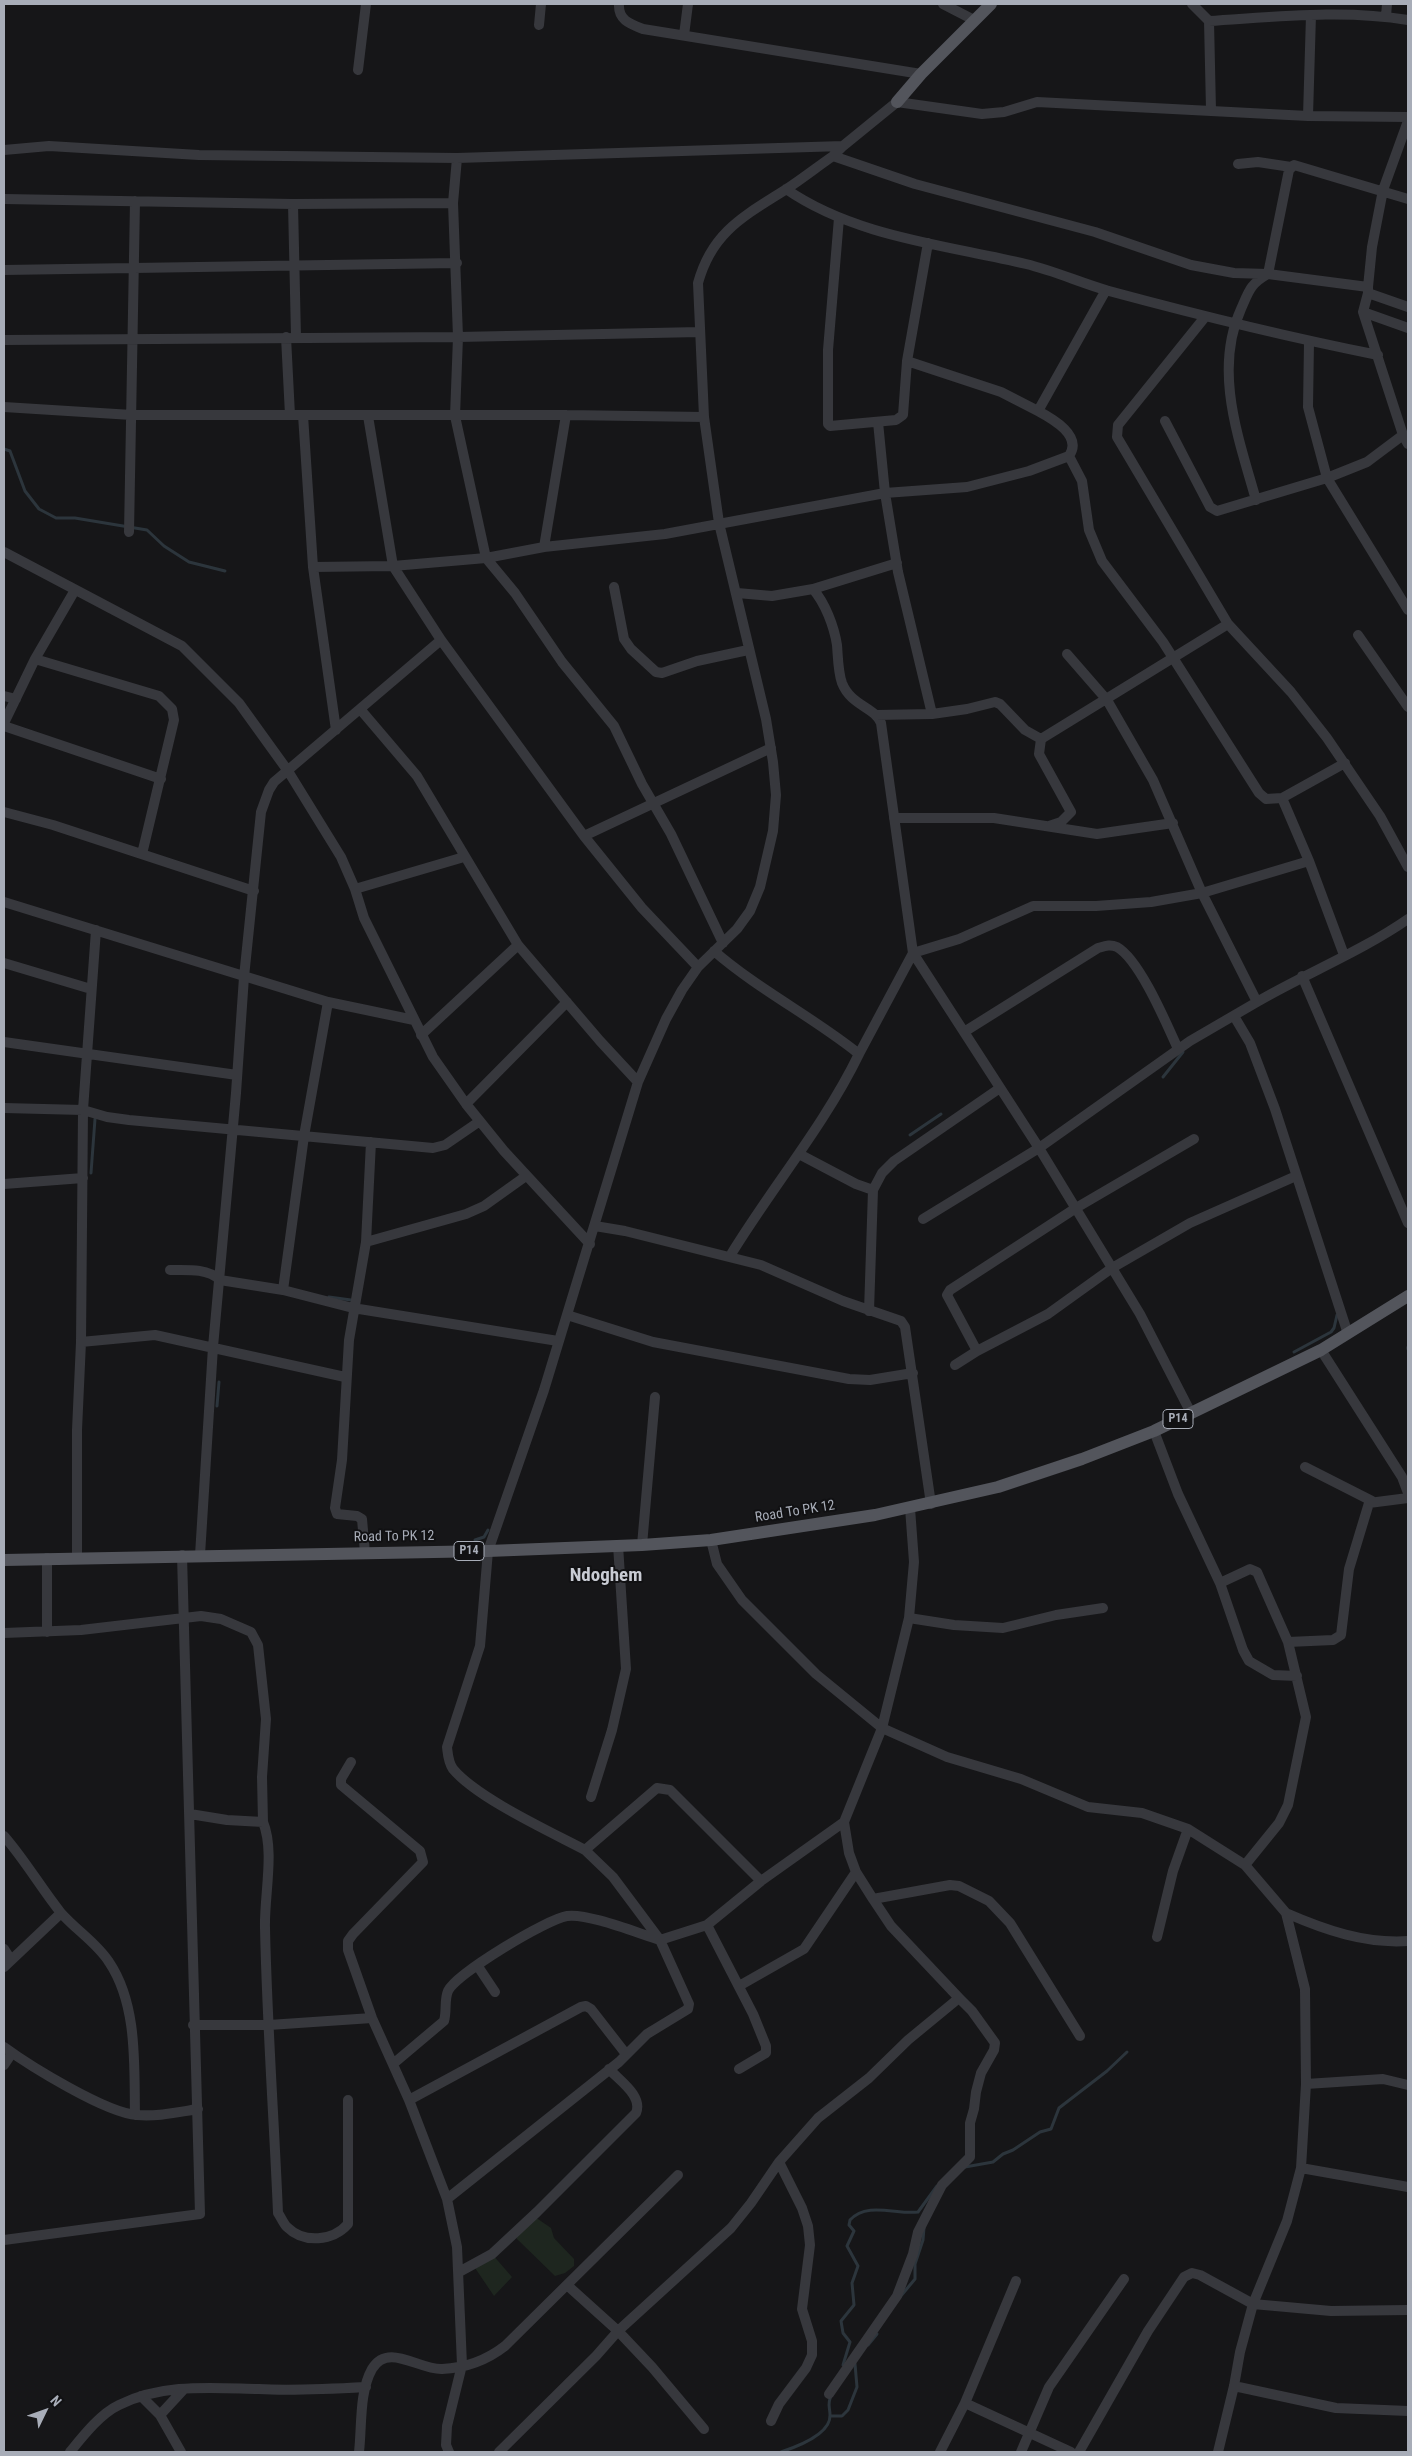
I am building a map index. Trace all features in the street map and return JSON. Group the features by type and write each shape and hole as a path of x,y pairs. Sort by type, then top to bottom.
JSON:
{"main road":[{"path":"897,102 921,74 991,4"},
{"name":"P14","path":"931,1504 1007,1484 1082,1459 1154,1431 1322,1350 1408,1296"},
{"name":"Road To PK 12","path":"4,1560 200,1554 488,1551 711,1540 803,1527 931,1504"}],"street":[{"path":"358,70 366,4"},
{"path":"539,25 541,4"},
{"path":"619,4 618,12 626,23 643,29 684,34 921,74"},
{"path":"684,34 688,4"},
{"path":"943,4 974,20"},
{"path":"1192,4 1209,21 1211,110"},
{"path":"1386,16 1387,4"},
{"path":"1209,21 1311,15 1386,16 1408,20"},
{"path":"1308,116 1311,15"},
{"path":"447,2199 609,2069 647,2034 688,2009 689,2004 660,1940 619,1885 585,1850 541,1828 476,1788 453,1769 448,1759 447,1747 480,1646 488,1551 544,1390 638,1082 666,1019 698,967 736,929 750,910 760,887 773,831 776,795 771,748 737,593 719,523 704,418 698,283 706,259 726,231 736,222 833,156 897,102 982,114 1004,112 1036,102 1308,116 1408,117"},
{"path":"1408,121 1383,190 1372,247 1368,290 1363,312 1403,435 1408,444"},
{"path":"4,150 49,146 198,155 457,158 843,146"},
{"path":"833,156 914,184 1095,232 1191,266 1234,273 1268,274 1368,290 1408,307"},
{"path":"457,158 453,203 457,263 458,337 455,416 486,558 515,593 562,662 614,726 671,834 723,943"},
{"path":"1238,164 1258,162 1294,165 1408,199"},
{"path":"1256,500 1231,408 1229,392 1234,325 1250,287 1268,274 1291,166"},
{"path":"786,189 815,208 839,218 928,243 1027,264 1106,290 1234,325 1378,355"},
{"path":"4,200 293,204 453,203"},
{"path":"129,532 135,201"},
{"path":"290,415 291,338 295,266 293,204"},
{"path":"839,218 828,350 828,424 832,426 896,420 903,415 906,361 928,243"},
{"path":"4,270 457,263"},
{"path":"1038,411 1106,290"},
{"path":"1363,312 1408,328"},
{"path":"1205,317 1116,430 1117,437 1228,624 1291,692 1345,763 1380,816 1408,866"},
{"path":"4,340 458,337 700,332"},
{"path":"1309,342 1308,407 1327,478 1408,610"},
{"path":"313,568 393,566 486,558 544,547 665,534 885,493 967,487 1029,471 1069,456 1073,447 1070,436 1056,421 1001,392 906,361"},
{"path":"4,408 132,415 566,415 704,418"},
{"path":"303,415 313,568 336,730"},
{"path":"544,547 566,415"},
{"path":"368,416 393,566 441,640 584,836 642,908 698,967"},
{"path":"878,422 885,493 897,562 932,714"},
{"path":"1165,422 1213,510 1217,511 1327,478 1367,462 1403,435"},
{"path":"1069,456 1082,481 1089,530 1102,561 1157,634 1260,794 1266,799 1282,798 1345,763"},
{"path":"4,552 182,646 238,703 288,771 341,857 355,889 364,918 421,1035 438,1065 466,1104 526,1176 590,1244"},
{"path":"737,593 772,596 813,589 897,562"},
{"path":"614,587 624,639 650,669 656,672 662,673 697,661 748,650"},
{"path":"813,589 824,606 836,642 842,684 852,700 876,715 881,723 913,953 1076,1208 1148,1329 1191,1413"},
{"path":"75,590 35,660 4,725 161,779"},
{"path":"1040,739 1107,700 1228,624"},
{"path":"1358,635 1408,707"},
{"path":"200,1554 213,1347 233,1131 244,977 254,891 258,826 265,799 274,782 441,640"},
{"path":"1067,654 1107,700 1153,780 1202,894 1257,1002"},
{"path":"35,660 159,696 172,709 174,720 142,854"},
{"path":"4,696 16,699"},
{"path":"876,715 932,714 967,709 995,702 1000,704 1020,726 1040,739"},
{"path":"360,709 417,776 518,945 638,1082"},
{"path":"1040,739 1039,754 1071,812 1061,822 1049,826"},
{"path":"584,836 771,748"},
{"path":"1282,798 1309,860 1344,955"},
{"path":"4,812 53,825 254,891"},
{"path":"894,818 994,818 1096,834 1173,823"},
{"path":"355,889 464,857"},
{"path":"730,1256 760,1207 799,1154 843,1086 913,953 959,939 1033,906 1142,902 1202,894 1309,860"},
{"path":"4,902 328,1002 414,1020"},
{"path":"923,1219 1039,1148 1178,1049 1302,976 1387,934 1408,920"},
{"path":"77,1558 76,1430 81,1342 83,1110 96,930"},
{"path":"421,1035 518,945"},
{"path":"964,1032 1098,948 1110,945 1119,949 1140,975 1178,1049"},
{"path":"714,951 740,972 832,1032 859,1054"},
{"path":"4,963 91,989"},
{"path":"1302,976 1408,1223"},
{"path":"283,1290 304,1136 328,1002"},
{"path":"466,1104 567,1002"},
{"path":"1234,1016 1250,1043 1275,1110 1348,1334"},
{"path":"4,1042 237,1075"},
{"path":"869,1311 873,1190 882,1173 894,1161 1000,1088"},
{"path":"4,1108 83,1110 107,1117 233,1131 433,1148 446,1144 480,1121"},
{"path":"977,1351 947,1295 948,1292 1076,1208 1194,1139"},
{"path":"365,1553 362,1519 357,1516 336,1514 335,1508 341,1469 345,1377 353,1308 366,1242 371,1142"},
{"path":"799,1154 856,1184 873,1190"},
{"path":"366,1242 466,1214 484,1206 526,1176"},
{"path":"956,1364 1048,1314 1112,1268 1190,1223 1296,1176"},
{"path":"4,1184 83,1178"},
{"path":"595,1226 625,1231 761,1265 815,1290 869,1311 901,1320 906,1327 931,1504"},
{"path":"170,1270 201,1272 216,1276 220,1280 283,1290 353,1308 558,1342"},
{"path":"567,1315 653,1342 849,1379 870,1380 913,1373"},
{"path":"81,1342 155,1334 345,1377"},
{"path":"1322,1350 1402,1478 1408,1493"},
{"path":"642,1544 655,1397"},
{"path":"1154,1431 1178,1494 1220,1583 1243,1650 1249,1661 1273,1675 1297,1676"},
{"path":"1305,1468 1372,1500 1408,1498"},
{"path":"1288,1642 1333,1640 1342,1634 1349,1569 1367,1507 1372,1500"},
{"path":"829,2394 896,2296 913,2254 918,2232 942,2185 970,2157 970,2123 976,2092 981,2073 994,2050 995,2043 972,2011 891,1926 856,1872 849,1853 844,1822 882,1728 909,1618 914,1562 910,1508"},
{"path":"711,1540 717,1564 742,1600 816,1674 882,1728 947,1757 1021,1779 1088,1807 1142,1812 1188,1829 1244,1866 1286,1913 1334,1932 1381,1941 1408,1941"},
{"path":"591,1797 612,1730 626,1669 618,1545"},
{"path":"4,2240 200,2214 198,2109 193,2025 190,1814 182,1616 182,1555"},
{"path":"47,1558 47,1632"},
{"path":"1220,1583 1250,1569 1257,1572 1288,1642 1306,1717 1288,1805 1279,1823 1244,1866"},
{"path":"909,1618 954,1625 1003,1628 1056,1615 1103,1608"},
{"path":"4,1633 47,1632 182,1616 201,1616 221,1619 240,1626 255,1637 266,1720 262,1777 264,1822 267,1831 269,1863 264,1902 278,2213 287,2227 299,2235 316,2239 332,2236 348,2224 348,2100"},
{"path":"351,1762 341,1780 341,1785 420,1851 423,1857 423,1862 348,1941 348,1950 372,2018 409,2100 447,2199 457,2247 462,2365 447,2426 446,2445 449,2452"},
{"path":"585,1850 657,1788 663,1787 670,1790 761,1881"},
{"path":"190,1814 227,1820 264,1822"},
{"path":"393,2064 444,2020 447,2012 448,1991 458,1979 477,1965 552,1922 568,1916 584,1918 660,1940 707,1925 761,1881 844,1822"},
{"path":"1157,1937 1173,1871 1188,1829"},
{"path":"4,1836 35,1874 61,1912 108,1960 124,1992 132,2032 134,2115"},
{"path":"739,1986 804,1949 856,1872"},
{"path":"873,1899 950,1885 959,1886 989,1901 1025,1945 1041,1976 1080,2036"},
{"path":"4,1949 8,1963 61,1912"},
{"path":"1218,2452 1240,2352 1254,2304 1287,2221 1301,2168 1306,2084 1305,1989 1286,1913"},
{"path":"707,1925 739,1986 766,2046 766,2054 739,2068"},
{"path":"477,1965 495,1992"},
{"path":"499,2452 596,2356 618,2331 731,2228 779,2162 818,2118 869,2078 908,2040 959,1998"},
{"path":"409,2100 581,2007 586,2006 590,2009 626,2054"},
{"path":"193,2025 269,2025 372,2018"},
{"path":"4,2065 8,2050 108,2107 134,2115 198,2109"},
{"path":"459,2272 492,2254 538,2212 636,2113 637,2099 609,2069"},
{"path":"1306,2084 1383,2079 1408,2085"},
{"path":"771,2421 779,2404 806,2368 812,2355 812,2341 802,2309 810,2245 808,2226 802,2208 779,2162"},
{"path":"1301,2168 1408,2187"},
{"path":"360,2452 366,2387 371,2370 377,2362 386,2356 398,2357 426,2368 442,2369 481,2362 499,2350 678,2175"},
{"path":"1079,2452 1148,2331 1184,2277 1192,2273 1200,2274 1254,2304 1331,2311 1408,2310"},
{"path":"1020,2452 1054,2379 1124,2279"},
{"path":"940,2452 965,2403 1016,2281"},
{"path":"567,2285 618,2331 652,2367 704,2429"},
{"path":"1234,2386 1336,2408 1408,2411"},
{"path":"70,2452 104,2416 117,2406 141,2396 184,2388 232,2387 259,2390 366,2387"},
{"path":"160,2415 184,2388"},
{"path":"141,2396 160,2415 181,2452"},
{"path":"965,2403 1071,2452"}],"shaded area":[{"path":"535,2217 551,2228 554,2238 574,2259 574,2266 565,2273 555,2276 517,2239 513,2229"},
{"path":"492,2254 512,2277 494,2296 473,2265"}],"waterway":[{"path":"4,449 10,451 25,491 39,509 56,518 75,518 147,530 164,546 189,562 225,571"},
{"path":"1163,1077 1183,1052"},
{"path":"910,1135 941,1114"},
{"path":"91,1173 95,1119"},
{"path":"329,1297 351,1300"},
{"path":"1294,1352 1331,1332 1337,1315"},
{"path":"217,1406 219,1382"},
{"path":"475,1540 484,1537 488,1530"},
{"path":"965,2167 993,2162 1040,2132 1051,2129 1059,2108 1107,2071 1127,2052"},
{"path":"843,2365 850,2342 843,2333 841,2321 854,2305 852,2283 858,2266 847,2246 854,2231 849,2225 850,2220 857,2214 873,2210 918,2212 937,2186"},
{"path":"900,2297 915,2279 915,2264 923,2240 924,2228"},
{"path":"868,2345 877,2334"},
{"path":"830,2416 842,2416 848,2410 857,2387 855,2364"},
{"path":"781,2452 811,2439 825,2428 829,2422 831,2396"}],"district":[{"name":"Ndoghem","path":"606,1576"}]}
